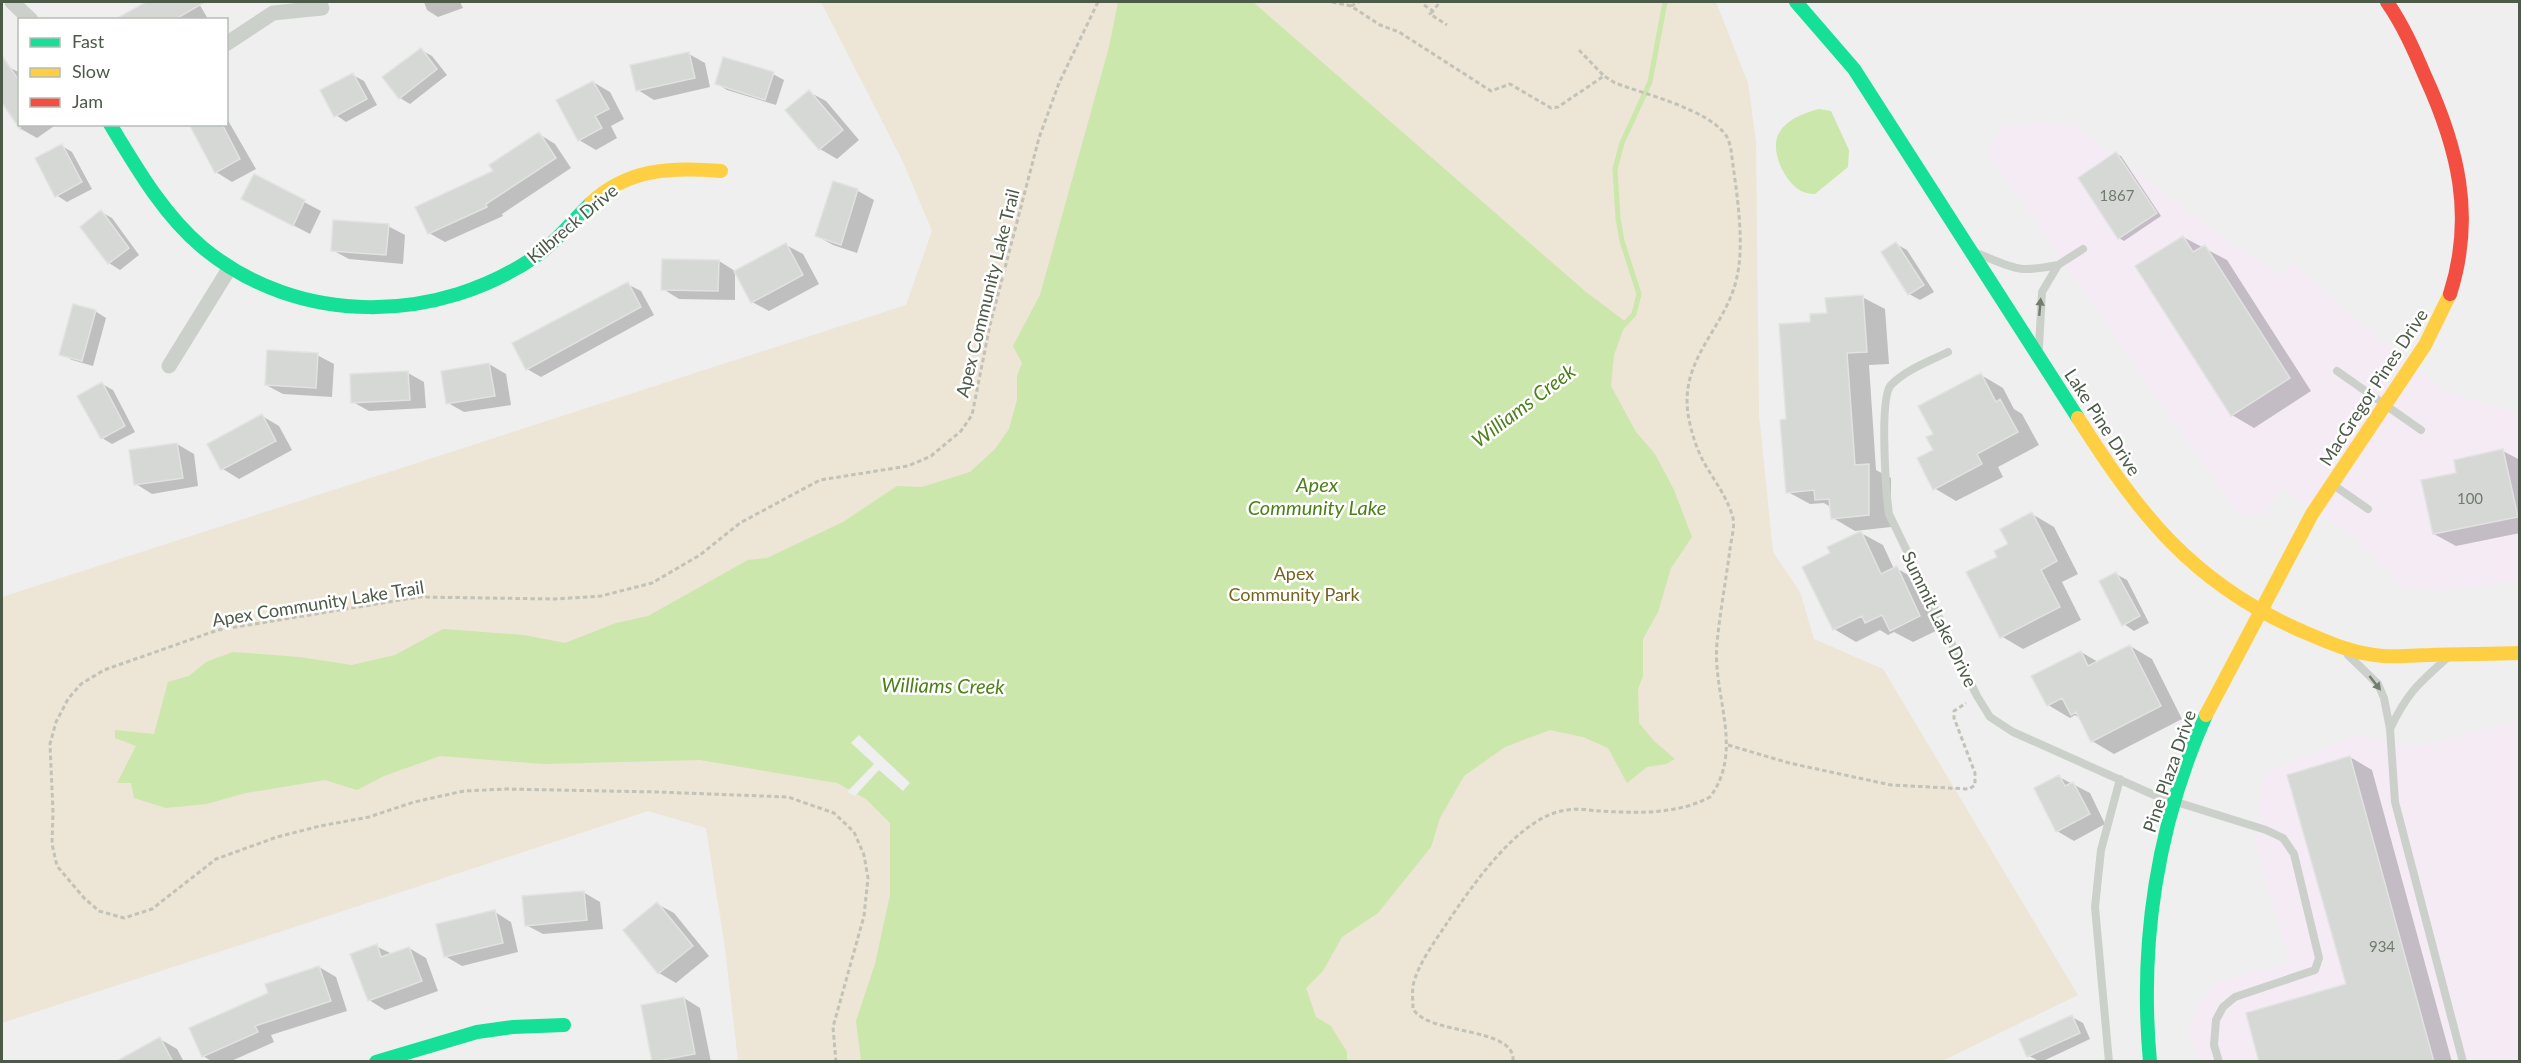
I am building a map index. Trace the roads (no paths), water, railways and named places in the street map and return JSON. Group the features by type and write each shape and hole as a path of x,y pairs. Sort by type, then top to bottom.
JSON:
{"street":[{"path":"12,2 29,18"},
{"name":"Lake Pine Drive","path":"1796,2 1854,69 2105,461 2163,535 2213,581 2260,612 2340,648 2382,656 2520,653"},
{"name":"MacGregor Pines Drive","path":"2260,612 2292,549 2331,483 2427,343 2445,307 2458,262 2464,210 2463,186 2451,137 2413,48 2387,2"},
{"path":"228,43 273,13 322,8"},
{"name":"Kilbreck Drive","path":"111,126 157,199 202,247 229,269 291,295 336,306 379,309 424,304 468,292 513,270 554,242 607,189 627,178 666,169 721,171"},
{"path":"169,366 229,269"},
{"name":"Pine Plaza Drive","path":"2150,1062 2146,965 2160,855 2174,801 2206,715 2260,612"},
{"path":"376,1062 477,1032 564,1024"}],"lane":[{"path":"1972,251 2016,269 2028,271 2058,265 2083,249"},
{"path":"2038,355 2042,292 2058,265"},
{"name":"Summit Lake Drive","path":"1948,352 1910,372 1890,386 1885,402 1886,494 1889,514 1977,696 1990,717 2013,732 2154,795 2266,830 2283,838 2294,854 2319,958 2315,970 2235,997 2223,1007 2216,1020 2214,1045 2219,1062"},
{"path":"2337,371 2421,430"},
{"path":"2331,483 2368,509"},
{"path":"2340,648 2378,684 2390,729 2396,802 2463,1062"},
{"path":"2390,729 2404,700 2416,686 2450,656"},
{"path":"2109,1062 2095,907 2101,850 2120,779"}],"water":[{"name":"Apex Community Lake","path":"1118,2 1253,2 1586,292 1626,322 1614,355 1611,386 1636,432 1655,454 1674,490 1692,537 1671,568 1658,612 1643,639 1643,676 1638,689 1639,723 1654,741 1675,759 1666,764 1647,767 1627,783 1608,748 1583,737 1550,730 1505,747 1464,776 1440,818 1431,847 1378,913 1342,937 1323,971 1306,988 1316,1017 1331,1026 1347,1052 1347,1061 861,1061 856,1021 875,964 890,895 890,823 866,799 837,783 700,760 544,764 440,756 384,776 357,790 325,780 246,793 206,804 166,808 134,798 131,783 117,783 136,746 115,738 115,730 154,734 168,682 189,676 206,662 233,652 299,657 352,665 395,655 443,629 524,635 565,643 616,623 648,616 748,560 767,558 843,522 897,486 922,487 970,472 995,449 1009,429 1017,400 1017,376 1022,363 1013,346 1040,295 1109,47"},
{"path":"1819,109 1831,111 1849,150 1848,167 1813,194 1801,191 1789,181 1777,157 1776,140 1782,128 1791,120"}],"waterway":[{"name":"Williams Creek","path":"1622,327 1634,314 1639,294 1622,241 1615,169 1622,143 1650,82 1665,2"}],"park label":[{"name":"Apex Community Park","path":"1294,583"}]}
